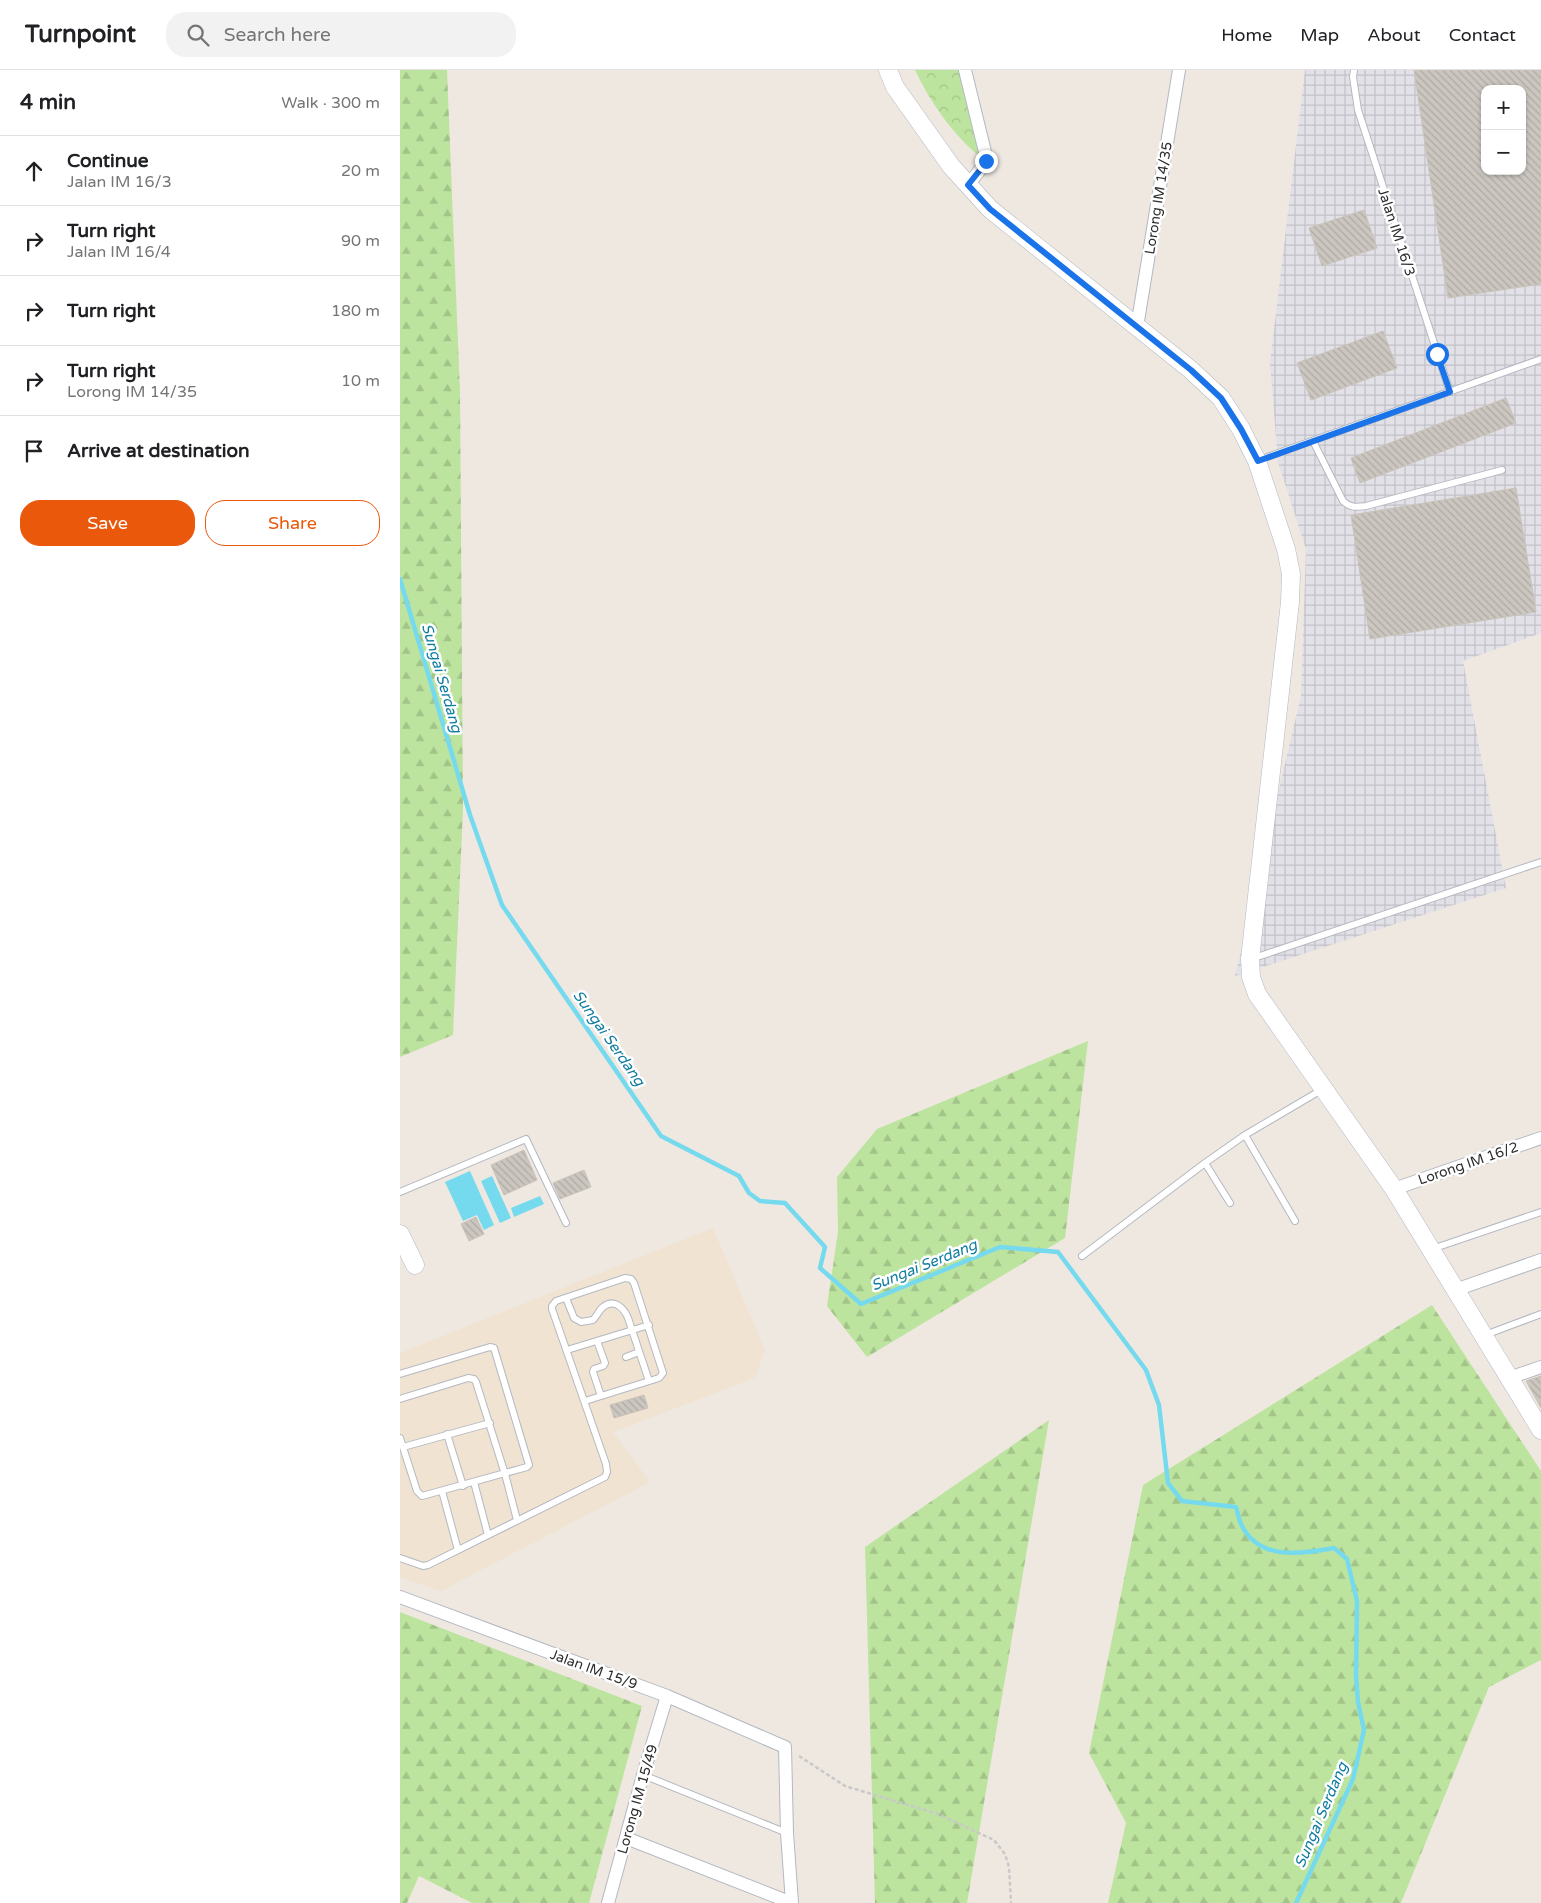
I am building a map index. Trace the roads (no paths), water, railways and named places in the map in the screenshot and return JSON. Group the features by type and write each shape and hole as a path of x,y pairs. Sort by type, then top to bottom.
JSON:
{"street":[{"path":"888,70 895,86 950,166 990,209 1191,370 1221,398 1241,429 1258,461 1286,549 1290,574 1290,593 1250,959 1252,977 1257,994 1394,1188 1541,1430"},
{"path":"965,70 986,161 968,185"},
{"name":"Lorong IM 14/35","path":"1137,327 1179,70"},
{"name":"Lorong IM 16/2","path":"1394,1188 1541,1138"},
{"path":"400,1234 415,1264"},
{"path":"1455,1290 1541,1260"},
{"path":"1508,1378 1541,1367"},
{"name":"Jalan IM 15/9","path":"400,1597 667,1696 785,1747 787,1833"},
{"name":"Lorong IM 15/49","path":"608,1903 667,1696"},
{"path":"626,1838 792,1903 787,1833"}],"lane":[{"name":"Jalan IM 16/3","path":"1354,70 1353,77 1358,110 1450,392"},
{"path":"1258,461 1541,359"},
{"path":"1313,441 1343,501 1349,506 1366,506 1502,470"},
{"path":"1250,959 1541,862"},
{"path":"1082,1256 1245,1135 1324,1088"},
{"path":"1245,1135 1295,1221"},
{"path":"400,1192 526,1139 566,1223"},
{"path":"1205,1163 1230,1203"},
{"path":"1431,1250 1541,1212"},
{"path":"400,1558 423,1566 605,1477 607,1472 606,1464 552,1309 556,1301 625,1278 631,1279 634,1282 664,1370 661,1376 585,1401"},
{"path":"566,1298 574,1318 581,1322 593,1320 603,1307 607,1305 616,1304 626,1312 648,1381"},
{"path":"1483,1335 1541,1314"},
{"path":"567,1350 648,1325"},
{"path":"597,1340 605,1363 603,1366 594,1369 593,1372 601,1396"},
{"path":"400,1374 490,1347 494,1348 528,1465 505,1474 425,1496 418,1493 400,1438"},
{"path":"626,1357 639,1352"},
{"path":"400,1399 471,1378 476,1382 490,1423 517,1520"},
{"path":"403,1447 490,1423"},
{"path":"447,1434 462,1486"},
{"path":"474,1482 488,1535"},
{"path":"442,1492 458,1550"},
{"path":"643,1775 787,1833"}],"water":[{"path":"470,1171 494,1225 484,1230 477,1215 463,1221 445,1182"},
{"path":"492,1176 511,1218 500,1223 481,1181"},
{"path":"540,1196 544,1204 514,1217 511,1208"}],"waterway":[{"name":"Sungai Serdang","path":"400,579 470,815 502,905 661,1136 739,1176 749,1193 760,1201 785,1203 825,1247 820,1268 861,1304 1000,1247 1058,1252 1146,1370 1159,1405 1168,1483 1182,1501 1236,1507 1241,1524 1250,1537 1259,1545 1271,1550 1296,1553 1334,1548 1347,1559 1357,1601 1356,1676 1358,1702 1364,1730 1353,1779 1296,1903"}]}
